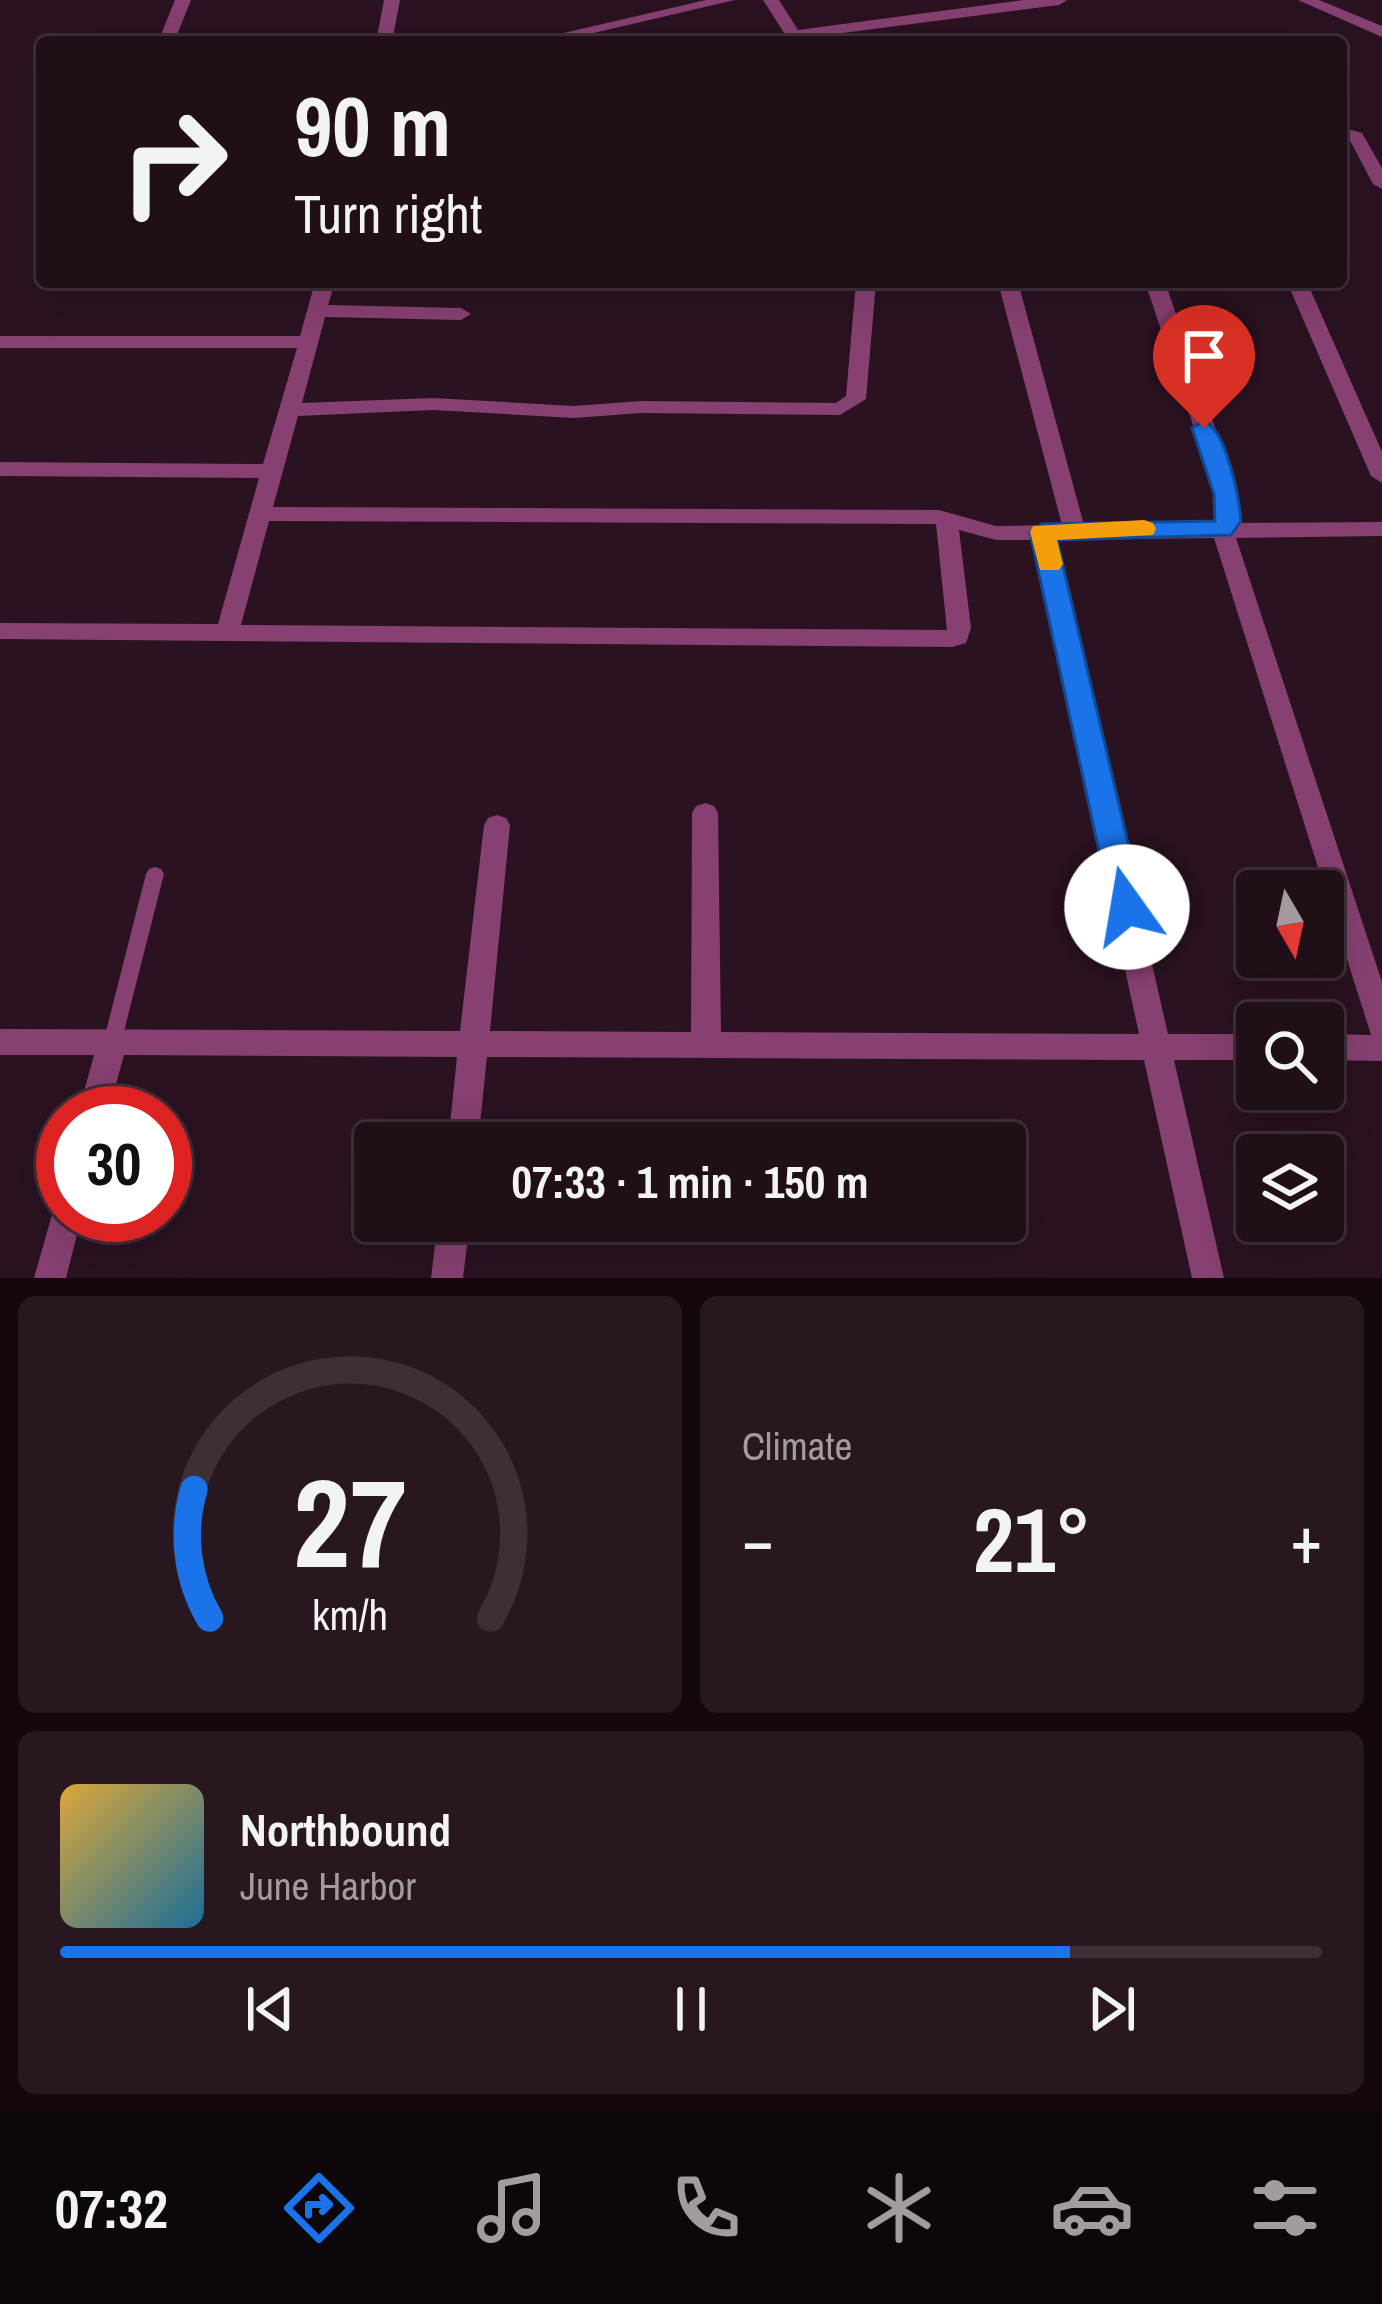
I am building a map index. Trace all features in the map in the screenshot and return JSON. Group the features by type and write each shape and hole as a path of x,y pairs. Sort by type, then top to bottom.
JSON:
{"street":[{"path":"168,36 183,0"},
{"path":"385,36 392,0"},
{"path":"560,36 727,0"},
{"path":"771,0 794,36"},
{"path":"816,36 1059,0"},
{"path":"1306,0 1382,32"},
{"path":"1348,133 1382,131"},
{"path":"1348,133 1382,184"},
{"path":"227,633 323,288"},
{"path":"292,410 433,404 574,412 641,407 840,409 856,399 865,288"},
{"path":"1010,288 1075,531"},
{"path":"1157,288 1227,494 1228,521 1222,529"},
{"path":"1300,288 1382,476"},
{"path":"316,311 461,314"},
{"path":"0,342 305,342"},
{"path":"0,469 269,471"},
{"path":"259,514 947,520 976,530 1042,532 1382,529"},
{"path":"0,631 952,639 959,635 947,520"},
{"path":"1222,529 1382,1027"},
{"path":"1042,532 1208,1278"},
{"path":"705,813 706,1045"},
{"path":"466,1122 497,825"},
{"path":"0,1042 1236,1047"},
{"path":"100,1086 112,1042"},
{"path":"1344,1048 1382,1048"},
{"path":"50,1278 59,1242"},
{"path":"447,1278 451,1242"}],"lane":[{"path":"112,1042 155,874"}],"slow traffic":[{"path":"1050,564 1042,532 1144,529"}],"route":[{"path":"1127,907 1042,532 1222,529 1228,521 1227,494 1204,428"}]}
